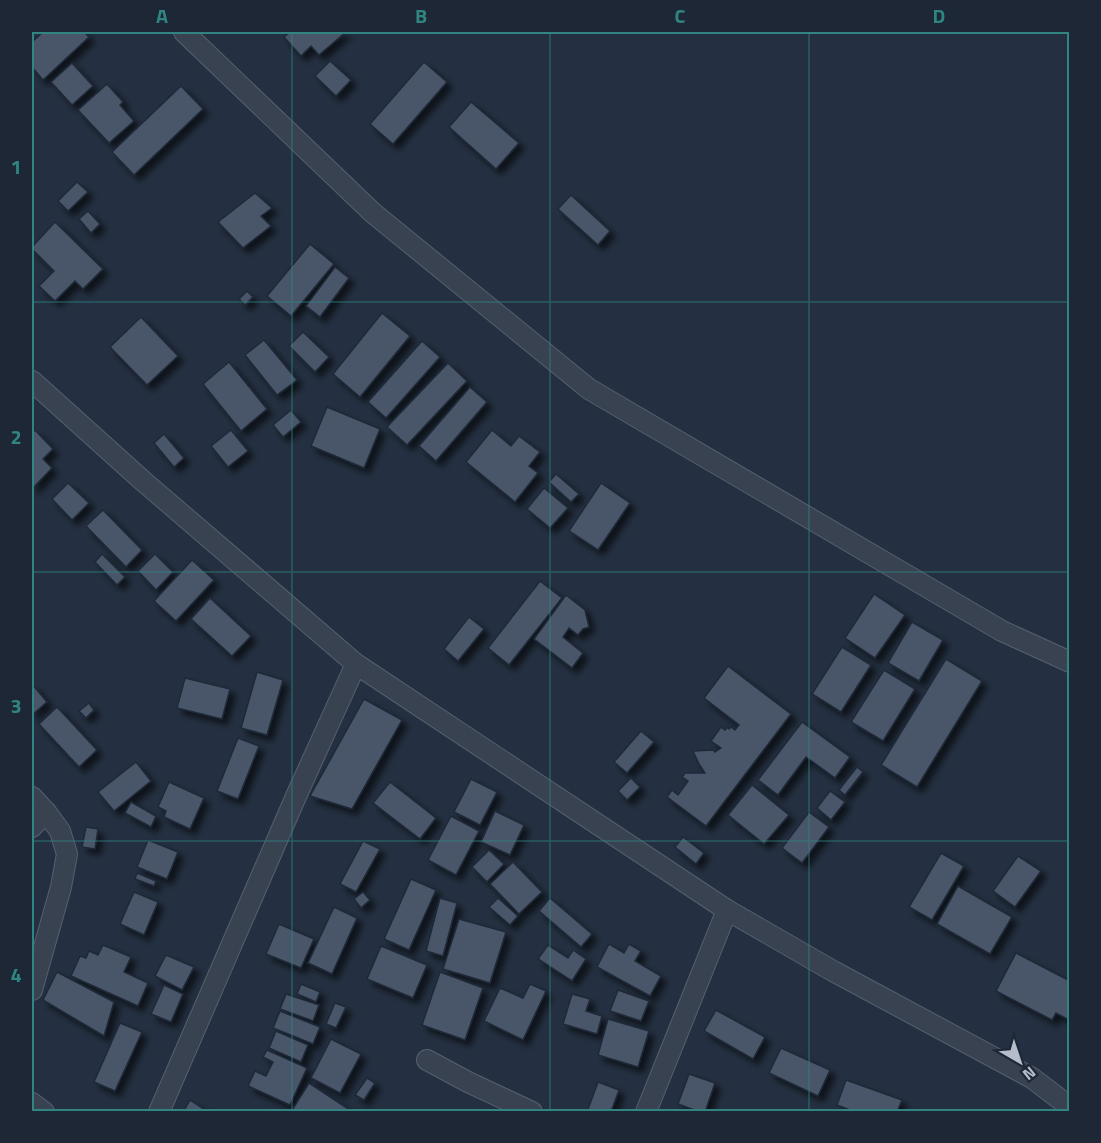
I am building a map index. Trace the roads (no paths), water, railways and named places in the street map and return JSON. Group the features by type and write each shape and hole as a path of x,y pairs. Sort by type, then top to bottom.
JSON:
{"street":[{"path":"184,32 373,213 589,389 1002,631 1070,662"},
{"path":"32,381 143,481 356,664 727,910 833,971 1032,1078 1070,1107"},
{"path":"159,1112 356,664"},
{"path":"32,797 60,831 67,854 61,887 32,990"},
{"path":"32,827 46,812"},
{"path":"646,1112 727,910"},
{"path":"427,1060 532,1112"},
{"path":"32,1103 44,1112"}]}
